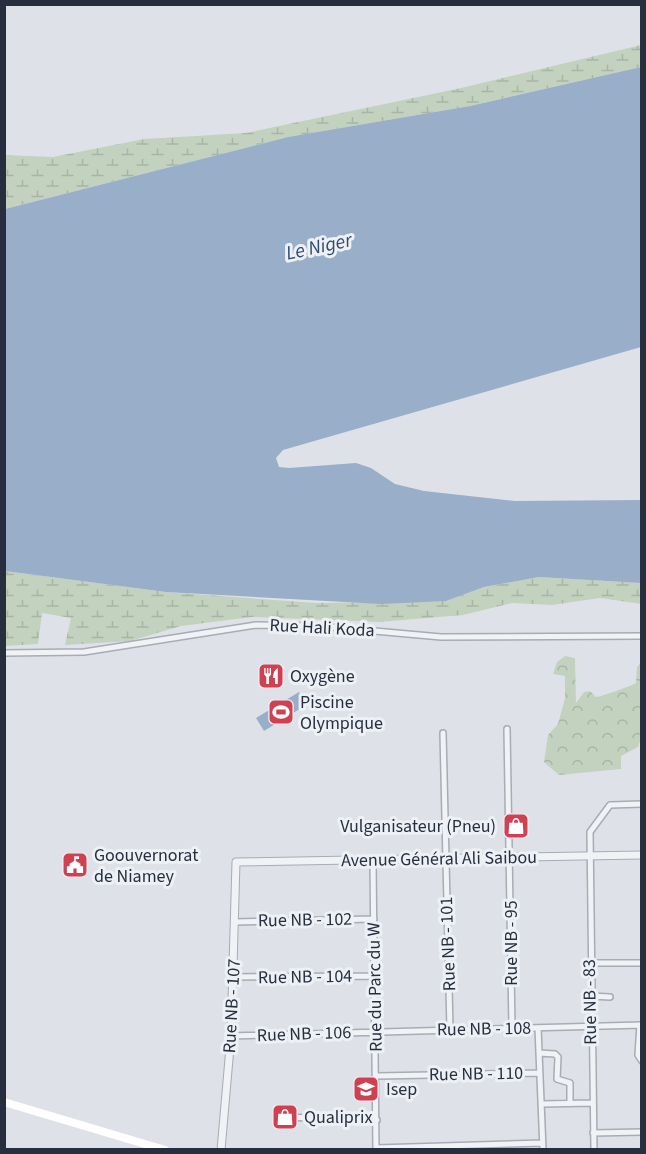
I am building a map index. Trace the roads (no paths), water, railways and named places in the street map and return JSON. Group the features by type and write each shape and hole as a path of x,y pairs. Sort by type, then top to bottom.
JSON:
{"main road":[{"path":"4,1102 165,1149"}],"street":[{"name":"Rue Hali Koda","path":"4,653 84,652 256,625 319,626 441,637 642,636"},
{"name":"Rue NB - 95","path":"507,729 511,857 512,1029"},
{"name":"Rue NB - 101","path":"442,733 450,1030"},
{"name":"Rue NB - 83","path":"594,1149 589,963 591,828 606,808 615,804 642,804"},
{"name":"Avenue Général Ali Saibou","path":"236,862 642,855"},
{"name":"Rue du Parc du W","path":"373,861 377,1032 376,1149"},
{"name":"Rue NB - 107","path":"221,1149 231,1036 236,862"},
{"name":"Rue NB - 102","path":"235,922 374,919"},
{"path":"589,963 642,963"},
{"name":"Rue NB - 104","path":"234,977 376,976"},
{"path":"590,996 610,997"},
{"path":"641,1025 638,1055 642,1061"},
{"name":"Rue NB - 108","path":"377,1032 641,1025"},
{"path":"376,1149 542,1146 538,1028"},
{"name":"Rue NB - 106","path":"231,1036 377,1032"},
{"path":"538,1053 557,1055 557,1079 570,1083 570,1102"},
{"name":"Rue NB - 110","path":"377,1076 539,1073"},
{"path":"541,1104 592,1103"},
{"path":"282,1117 377,1120"},
{"path":"593,1133 642,1132"}],"water":[{"name":"Le Niger","path":"641,67 641,347 283,450 276,458 279,467 289,468 356,463 371,468 395,484 424,491 515,501 641,500 641,583 539,577 484,587 446,601 381,604 166,592 5,571 5,209 288,137 470,106"},
{"name":"Piscine Olympique","path":"299,692 306,705 264,731 256,718"}],"place":[{"name":"Oxygène","path":"271,676"},
{"name":"Piscine Olympique","path":"281,712"},
{"name":"Vulganisateur (Pneu)","path":"516,826"},
{"name":"Goouvernorat de Niamey","path":"75,865"},
{"name":"Isep","path":"366,1089"},
{"name":"Qualiprix","path":"285,1117"}]}
